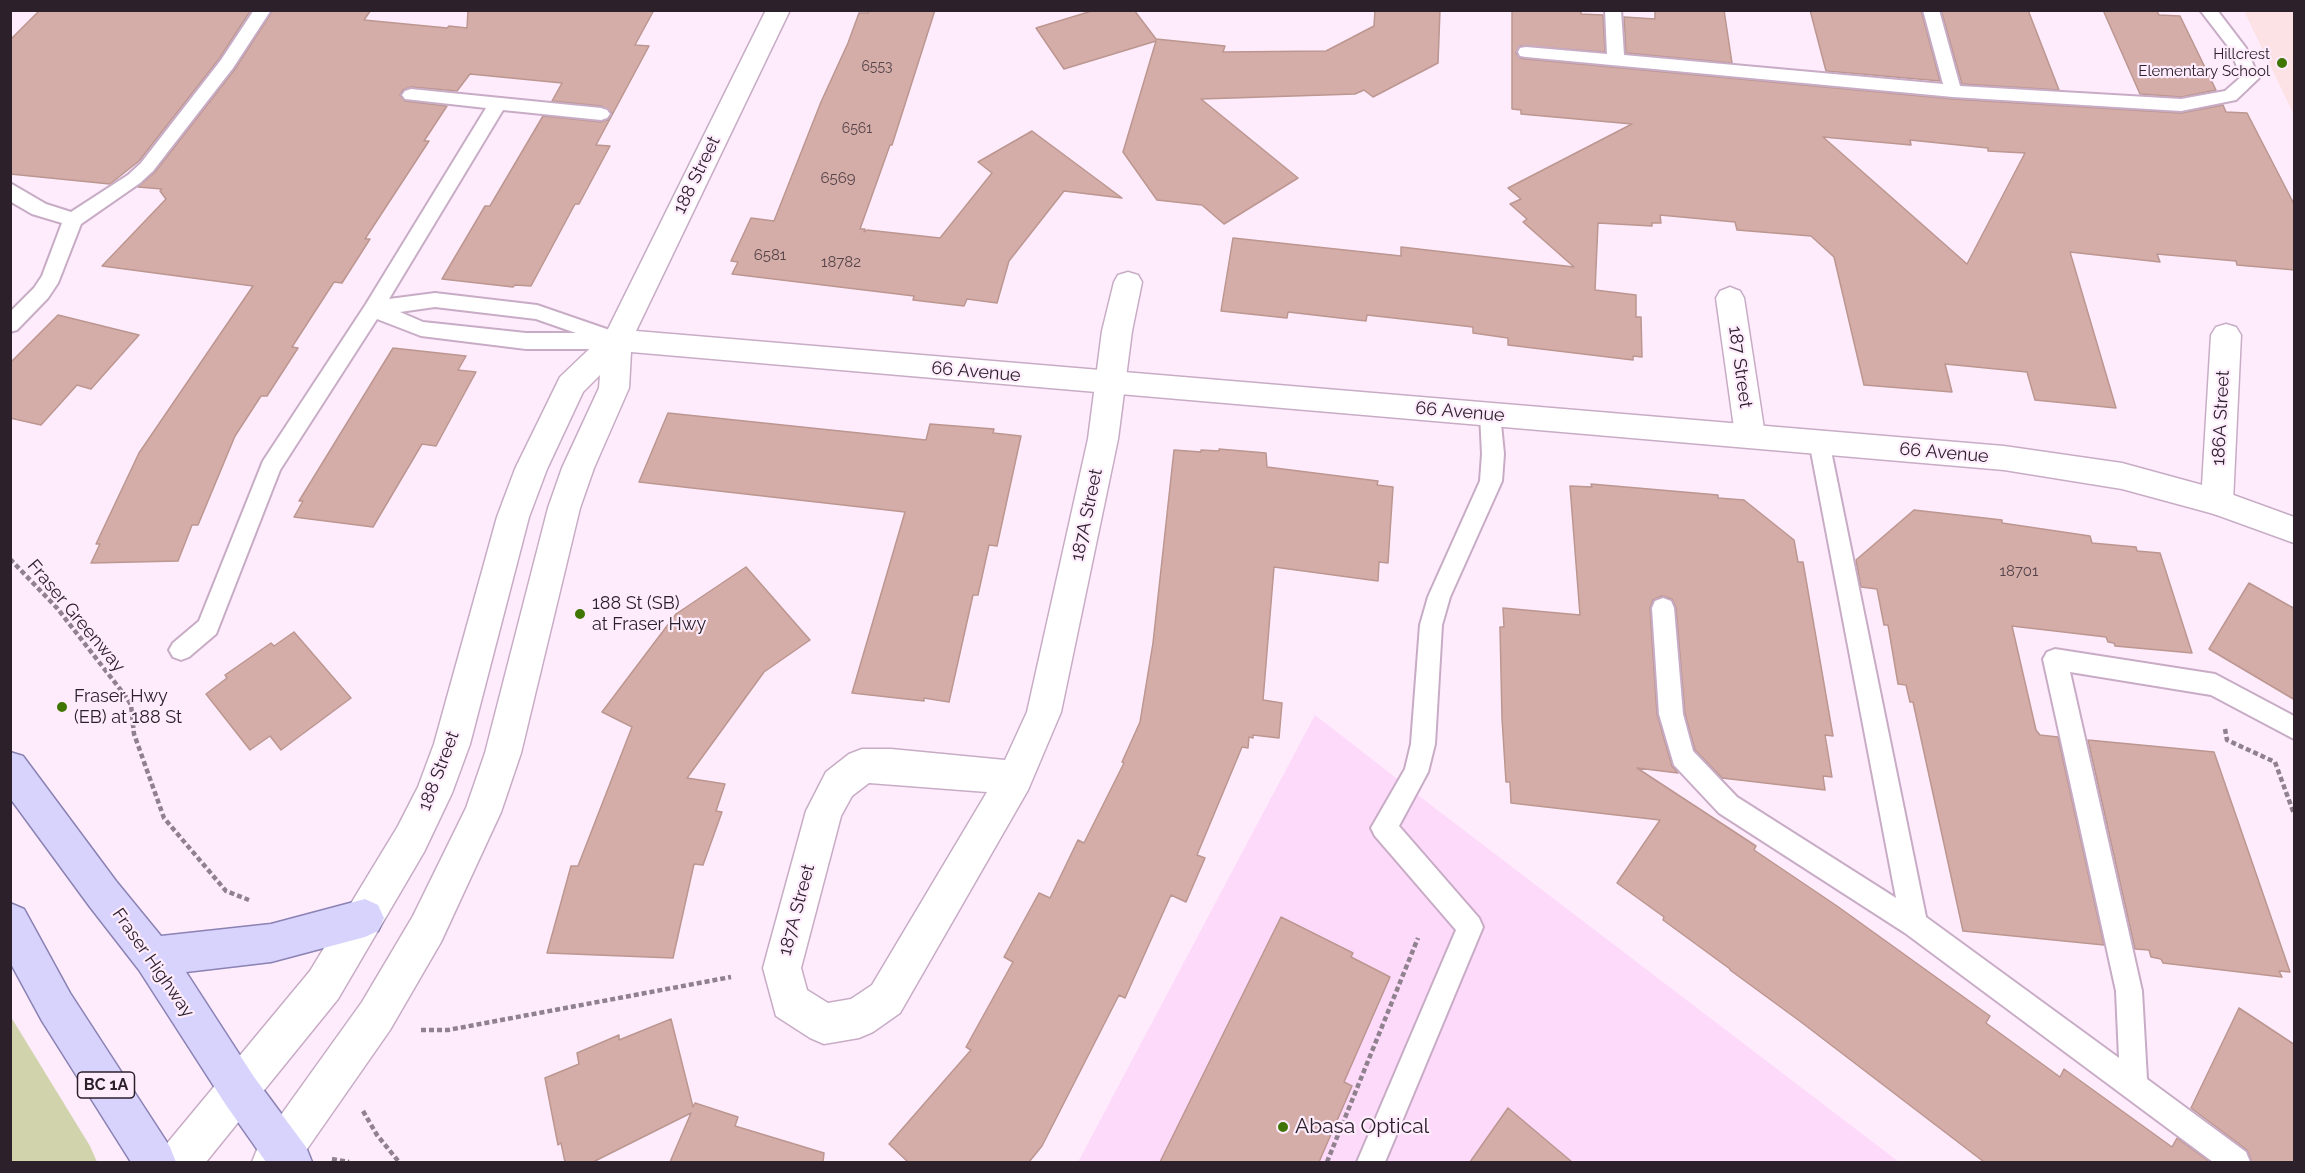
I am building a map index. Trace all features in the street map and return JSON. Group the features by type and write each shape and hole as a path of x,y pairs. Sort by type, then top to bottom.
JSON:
{"main road":[{"name":"Fraser Highway","path":"10,768 103,894 153,956 282,1158"},
{"path":"153,956 271,943 365,918"},
{"name":"BC 1A","path":"10,922 56,1007 155,1162"}],"street":[{"name":"188 Street","path":"179,1162 310,1004 365,918 411,839 434,793 452,744 513,517 531,469 571,385 617,340 778,10"},
{"name":"187A Street","path":"1015,778 891,766 862,766 839,784 824,811 782,968 790,1002 824,1024 859,1018 886,999 1015,778 1044,711 1103,439 1117,331 1128,282"},
{"name":"187 Street","path":"1730,298 1750,435"},
{"name":"186A Street","path":"2217,502 2226,335"},
{"name":"188 Street","path":"282,1158 376,1016 427,929 483,812 503,753 564,508 578,468 614,388 617,340"},
{"name":"66 Avenue","path":"617,340 2004,458 2122,476 2217,502 2295,530"}],"lane":[{"path":"10,325 41,293 51,278 73,220 134,179 147,167 227,64 263,10"},
{"path":"1612,10 1616,60"},
{"path":"1931,10 1953,90"},
{"path":"1526,52 1953,90 2181,105 2230,96 2250,78 2238,48 2208,10"},
{"path":"411,94 601,114"},
{"path":"181,650 208,627 271,467 373,309 498,103"},
{"path":"10,189 39,209 73,220"},
{"path":"373,309 435,300 537,312 617,340"},
{"path":"373,309 421,329 526,341 617,340"},
{"path":"1371,1162 1470,927 1384,828 1416,772 1423,744 1431,625 1453,563 1475,520 1491,481 1493,454 1490,414"},
{"path":"1819,441 1914,924"},
{"path":"1663,608 1671,714 1683,757 1728,805 1914,924 2236,1162"},
{"path":"2134,1088 2129,991 2055,659 2215,685 2295,728"}],"path":[{"name":"Fraser Greenway","path":"10,559 57,608 127,698 131,705 134,734 164,818 226,891 256,902"},
{"path":"2215,685 2227,740 2275,762 2295,814"},
{"path":"1327,1162 1418,938"},
{"path":"421,1030 448,1030 731,976"},
{"path":"357,1103 377,1135 399,1162"}],"shaded area":[{"name":"Hillcrest Elementary School","path":"2244,11 2294,11 2294,115"},
{"path":"1315,715 1440,812 1899,1162 1078,1162"}],"green space":[{"path":"11,1017 90,1146 97,1162 11,1162"}],"building":[{"path":"40,10 251,10 219,59 139,161 110,184 10,174 10,40"},
{"path":"273,10 371,10 364,20 467,28 468,10 654,10 635,45 649,46 596,145 610,146 579,204 575,204 531,286 515,285 513,287 442,279 485,206 490,206 543,116 601,122 609,119 612,113 601,106 552,101 562,83 470,74 457,91 411,87 403,90 400,95 405,101 447,106 424,141 429,141 365,239 370,239 342,283 334,282 292,347 298,348 267,396 261,396 235,436 198,525 192,525 178,561 91,563 100,544 96,544 139,453 253,286 102,266 166,199 160,191 162,189 138,187 155,172 235,69"},
{"path":"869,10 935,10 892,145 890,145 860,229 865,229 864,232 867,230 940,238 992,173 978,162 1032,131 1122,198 1064,191 1009,261 997,303 967,299 964,306 913,300 914,296 732,274 738,262 731,261 751,218 774,221 859,13 868,13"},
{"path":"1095,10 1134,10 1156,39 1225,46 1223,52 1326,51 1374,26 1375,10 1440,10 1438,63 1373,97 1364,90 1355,94 1201,99 1298,178 1224,224 1202,205 1157,200 1123,152 1156,41 1064,69 1036,28"},
{"path":"1512,10 1581,10 1581,14 1603,15 1605,52 1520,46 1516,53 1520,58 1526,59 1953,99 2181,113 2223,105 2226,112 2247,113 2295,206 2295,270 2237,265 2236,261 2157,254 2160,262 2070,252 2116,408 2035,400 2027,372 1945,364 1952,392 1864,385 1834,257 1811,236 1737,230 1735,222 1660,215 1661,223 1652,223 1652,226 1598,223 1595,290 1636,295 1636,317 1641,317 1642,357 1633,356 1633,360 1508,345 1508,338 1473,333 1473,327 1367,315 1366,321 1288,312 1287,318 1221,311 1233,238 1401,256 1401,247 1574,267 1523,222 1527,219 1510,204 1521,199 1508,188 1632,124 1521,114 1521,110 1512,109","holes":["1823,137 1911,145 1910,140 1988,148 1988,151 2025,153 1967,264"]},
{"path":"1655,10 1724,10 1732,63 1626,53 1624,17 1655,19"},
{"path":"1810,10 1921,10 1940,81 1826,71"},
{"path":"1941,10 2028,10 2059,90 1962,84"},
{"path":"2103,10 2157,11 2159,15 2180,16 2216,90 2181,97 2140,94"},
{"path":"58,315 139,335 91,389 77,385 41,425 10,418 10,363"},
{"path":"393,348 466,356 458,370 476,372 436,446 422,444 373,527 294,517 303,501 299,501"},
{"path":"668,413 926,440 930,424 994,429 993,433 1021,436 997,546 989,545 978,595 973,595 949,702 852,693 905,512 639,482"},
{"path":"1219,449 1266,453 1267,467 1378,481 1377,485 1393,487 1388,563 1379,562 1378,581 1274,567 1263,700 1282,703 1279,738 1253,735 1253,738 1249,737 1248,748 1242,747 1197,855 1205,858 1186,902 1171,895 1125,998 1119,995 1042,1146 1029,1162 908,1162 889,1144 971,1050 966,1047 1013,962 1004,957 1039,893 1050,898 1078,840 1084,843 1124,763 1122,762 1140,722 1153,643 1174,450 1201,452 1201,450 1219,451"},
{"path":"1591,484 1718,495 1718,498 1744,500 1794,540 1798,562 1803,562 1833,736 1825,735 1832,777 1823,776 1825,790 1722,778 1695,750 1685,714 1676,608 1672,599 1662,596 1653,600 1650,608 1657,714 1672,766 1678,773 1637,768 1756,846 1754,850 1837,906 1990,1016 1986,1023 2060,1077 2064,1069 2172,1147 2177,1138 2210,1162 1984,1162 1617,883 1660,820 1511,803 1510,782 1506,782 1502,718 1500,627 1504,627 1503,608 1580,615 1570,486 1592,487"},
{"path":"1914,510 2002,520 2002,523 2090,536 2092,543 2136,547 2137,551 2160,553 2192,653 2115,646 2114,643 2108,642 2106,637 2012,626 2036,730 2040,735 2058,737 2104,945 1963,931 1913,702 1910,702 1906,685 1898,684 1888,625 1884,625 1877,589 1861,587 1856,560"},
{"path":"746,567 810,640 764,672 687,778 725,784 716,811 722,812 703,865 694,864 673,958 547,953 571,866 578,866 632,727 602,712 676,614"},
{"path":"2249,583 2295,609 2295,700 2209,649"},
{"path":"294,632 351,698 281,750 270,736 250,750 206,694 227,678 225,675 271,643 274,646"},
{"path":"2088,740 2214,752 2290,972 2279,971 2282,977 2163,963 2161,959 2151,957 2149,950 2135,949"},
{"path":"1281,917 1353,953 1351,957 1390,977 1344,1082 1352,1086 1319,1162 1160,1162"},
{"path":"2239,1008 2295,1045 2295,1162 2252,1162 2247,1150 2191,1108"},
{"path":"671,1019 693,1107 695,1103 738,1117 735,1126 824,1153 823,1162 670,1162 691,1113 593,1162 565,1162 561,1143 558,1145 545,1078 579,1064 577,1053 619,1035 619,1040"},
{"path":"1508,1108 1572,1162 1470,1162"}],"place":[{"name":"Hillcrest Elementary School","path":"2282,63"},
{"name":"188 St (SB) at Fraser Hwy","path":"580,614"},
{"name":"Fraser Hwy (EB) at 188 St","path":"62,707"},
{"name":"Abasa Optical","path":"1283,1127"}]}
